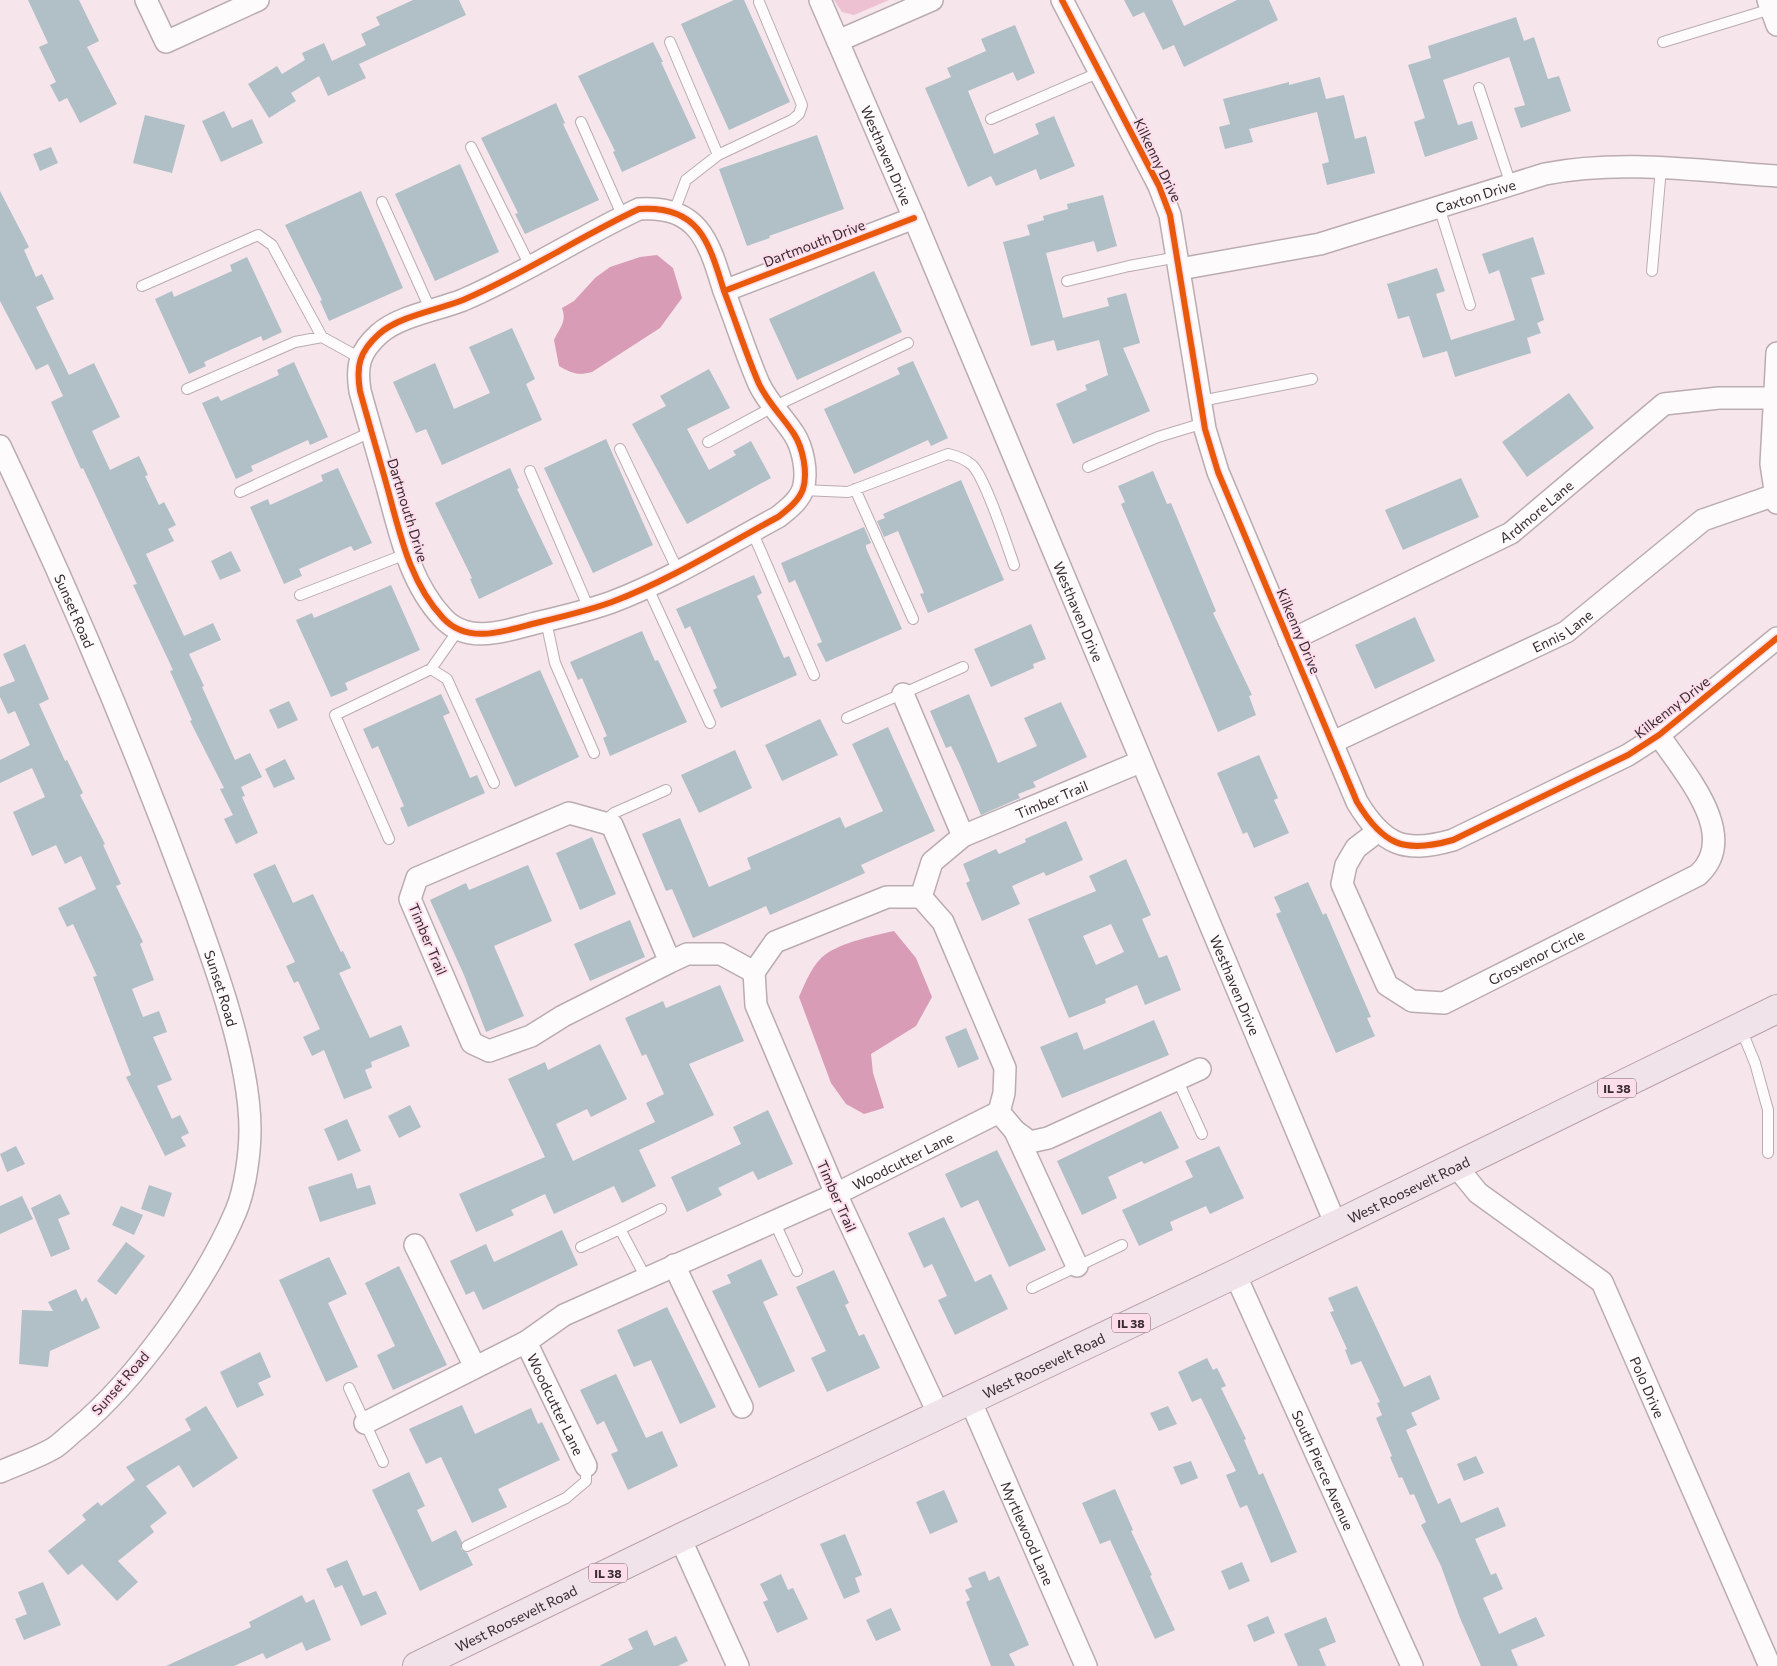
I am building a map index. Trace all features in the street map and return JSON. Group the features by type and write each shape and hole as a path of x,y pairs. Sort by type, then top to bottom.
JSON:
{"main road":[{"name":"West Roosevelt Road","path":"418,1666 680,1538 1235,1274 1777,1009"}],"street":[{"path":"146,0 166,42 258,0"},
{"name":"Westhaven Drive","path":"820,0 914,218 1140,762 1336,1224"},
{"path":"838,41 932,0"},
{"name":"Kilkenny Drive","path":"1062,0 1159,186 1170,215 1204,423 1218,472 1357,802 1378,832 1404,846 1437,844 1453,840 1628,755 1659,735 1777,638"},
{"name":"Caxton Drive","path":"1179,263 1320,244 1545,174 1587,167 1623,166 1777,176"},
{"path":"360,358 380,332 394,324 462,300 531,268 639,209 657,208 674,212 690,219 701,232 710,249 724,292 759,384 773,407 795,436 802,454 803,490"},
{"name":"Dartmouth Drive","path":"724,292 914,218"},
{"path":"1776,499 1772,464 1777,353"},
{"name":"Dartmouth Drive","path":"360,358 357,373 371,432 406,554 430,602 444,619 459,629 474,634 500,632 589,609 648,586 778,517 793,505 803,490"},
{"name":"Ardmore Lane","path":"1289,641 1511,533 1664,404 1719,398 1775,398"},
{"name":"Sunset Road","path":"0,446 47,544 105,680 174,852 207,945 230,1022 246,1089 250,1128 249,1153 237,1209 204,1271 179,1310 120,1387 89,1419 55,1448 0,1472"},
{"name":"Ennis Lane","path":"1333,742 1566,632 1704,520 1776,499"},
{"path":"903,694 963,836"},
{"name":"Grosvenor Circle","path":"1378,832 1356,848 1346,865 1342,884 1387,985 1412,1001 1444,1003 1698,875 1705,869 1714,850 1714,830 1706,807 1659,735"},
{"name":"Timber Trail","path":"921,897 932,862 963,836 1140,762"},
{"name":"Timber Trail","path":"604,822 570,813 417,878 410,898 472,1043 489,1051 531,1036 563,1016 687,954 721,954 754,972 756,1005 836,1194 939,1415"},
{"path":"604,822 612,825 670,962"},
{"path":"754,972 775,942 886,897 921,897 943,922 1005,1068 1004,1093 999,1112 1015,1130 1030,1142 1048,1138 1200,1068"},
{"name":"Woodcutter Lane","path":"365,1423 526,1342 564,1315 836,1194 999,1112"},
{"path":"1015,1130 1077,1266"},
{"name":"Polo Drive","path":"1456,1166 1478,1193 1602,1282 1769,1664"},
{"path":"415,1245 475,1367"},
{"path":"674,1265 742,1407"},
{"name":"South Pierce Avenue","path":"1235,1274 1412,1666"},
{"name":"Woodcutter Lane","path":"526,1342 586,1466"},
{"name":"Myrtlewood Lane","path":"970,1400 1086,1666"},
{"path":"680,1538 738,1666"}],"lane":[{"path":"674,212 686,180 718,155 792,120 799,114 802,105 759,2"},
{"path":"1663,42 1772,11"},
{"path":"670,42 718,155"},
{"path":"991,119 1100,72"},
{"path":"1479,88 1511,185"},
{"path":"581,122 623,217"},
{"path":"471,147 531,268"},
{"path":"1652,271 1661,168"},
{"path":"382,202 431,311"},
{"path":"1440,207 1470,305"},
{"path":"142,286 258,235 272,245 322,337 360,358"},
{"path":"1067,281 1129,266 1179,263"},
{"path":"187,389 295,342 322,337"},
{"path":"708,442 773,407 908,343"},
{"path":"1201,401 1312,380"},
{"path":"1088,467 1158,437 1204,423"},
{"path":"240,492 371,432"},
{"path":"620,449 678,571"},
{"path":"803,490 848,492 948,454 961,457 973,466 982,483 1014,565"},
{"path":"530,471 589,609"},
{"path":"855,489 913,619"},
{"path":"752,531 814,674"},
{"path":"300,595 406,554"},
{"path":"648,586 710,724"},
{"path":"546,620 555,663 594,753"},
{"path":"389,840 335,715 431,669 459,629"},
{"path":"847,718 964,667"},
{"path":"431,669 448,679 494,783"},
{"path":"604,822 614,813 666,790"},
{"path":"1740,1028 1755,1063 1768,1110 1768,1153"},
{"path":"1177,1079 1202,1134"},
{"path":"581,1247 662,1209"},
{"path":"774,1221 797,1271"},
{"path":"620,1229 646,1278"},
{"path":"1032,1288 1122,1245"},
{"path":"349,1388 383,1462"},
{"path":"467,1546 566,1498 586,1481 586,1466"}],"shaded area":[{"path":"834,0 889,0 854,15 842,12"},
{"path":"657,255 673,268 682,298 660,328 592,372 575,373 559,366 554,340 564,317 562,308 574,301 595,278 610,267 640,257"},
{"path":"894,931 916,958 932,997 916,1026 871,1054 873,1073 884,1108 864,1114 846,1104 831,1083 799,997 813,968 826,954 849,943"}],"building":[{"path":"28,0 79,0 99,41 87,47 117,104 80,123 67,98 59,102 50,85 56,82 39,47 48,43"},
{"path":"413,0 459,0 466,15 359,64 366,78 328,96 319,76 291,93 296,101 269,118 248,84 277,66 282,74 305,60 302,53 324,43 332,61 366,45 361,34 380,25 376,17"},
{"path":"734,0 744,0 790,102 729,130 681,24"},
{"path":"1124,0 1172,0 1184,26 1237,0 1269,0 1278,20 1184,67 1174,45 1163,50 1144,12 1133,17"},
{"path":"1516,17 1524,41 1534,37 1548,79 1559,76 1571,111 1521,128 1514,108 1525,105 1509,57 1443,80 1458,125 1472,121 1478,139 1425,157 1414,122 1425,118 1408,65 1431,58 1428,46"},
{"path":"1015,25 1035,73 1017,81 1013,72 968,91 994,154 1039,134 1035,124 1054,116 1075,166 1040,180 1036,169 996,186 991,176 968,187 925,88 951,77 947,68 986,51 981,39"},
{"path":"653,42 696,138 622,172 613,152 615,151 578,76"},
{"path":"1320,77 1326,99 1344,95 1355,139 1366,136 1375,173 1327,185 1322,164 1329,162 1317,112 1249,129 1253,142 1225,149 1219,127 1230,124 1223,99 1289,82 1289,85"},
{"path":"556,103 565,123 563,124 599,200 525,234 515,214 518,213 481,138"},
{"path":"224,111 232,128 252,119 263,143 221,162 202,121"},
{"path":"145,115 185,125 172,173 133,163"},
{"path":"817,135 844,209 769,236 770,238 747,246 719,169"},
{"path":"51,147 58,163 40,171 33,154"},
{"path":"460,164 499,252 435,281 395,194"},
{"path":"0,191 29,247 24,250 36,277 42,274 54,299 36,307 69,375 94,363 120,417 92,431 110,470 139,456 148,475 145,476 159,505 164,502 176,525 168,529 174,541 146,554 184,636 213,623 221,640 189,654 235,760 250,753 262,777 241,787 245,796 242,797 258,833 236,844 224,819 233,815 220,789 224,788 190,721 192,720 170,671 173,670 133,585 137,584 83,468 81,469 51,402 63,396 48,364 36,370 0,301"},
{"path":"361,191 403,288 329,321 320,301 322,300 285,225"},
{"path":"1103,195 1117,246 1097,252 1094,241 1046,253 1063,318 1109,306 1107,298 1126,293 1140,343 1123,348 1150,411 1073,444 1056,404 1087,390 1085,385 1108,375 1099,340 1057,351 1054,340 1031,346 1003,242 1030,235 1027,225 1044,220 1043,216 1068,209 1067,204"},
{"path":"1533,237 1545,274 1531,278 1544,320 1537,323 1541,333 1527,338 1531,353 1455,377 1447,351 1423,358 1409,316 1398,319 1387,284 1437,268 1445,291 1436,294 1451,340 1515,320 1499,270 1489,274 1482,254"},
{"path":"247,257 282,332 263,341 261,336 204,362 206,366 189,374 155,299 172,291 174,297 232,271 230,265"},
{"path":"874,271 902,332 797,380 769,319"},
{"path":"512,328 535,379 526,384 542,420 442,465 426,429 416,433 393,382 435,363 454,409 490,393 469,347"},
{"path":"913,361 948,438 931,446 928,440 854,474 824,409 900,374 897,368"},
{"path":"294,362 328,437 310,445 308,440 251,466 253,471 236,479 202,403 218,396 221,401 279,375 277,370"},
{"path":"709,369 730,408 687,429 709,470 736,455 733,451 751,441 771,478 687,524 632,424 666,406 660,396"},
{"path":"1569,393 1594,428 1527,477 1502,442"},
{"path":"606,439 653,545 593,573 544,468"},
{"path":"338,468 372,543 354,551 351,546 299,569 302,576 284,584 250,507 268,499 270,505 323,481 321,475"},
{"path":"510,468 519,488 517,489 553,564 479,599 470,579 472,578 435,503"},
{"path":"1153,471 1167,504 1171,503 1216,611 1213,613 1252,695 1249,696 1256,715 1218,732 1121,504 1125,502 1118,486"},
{"path":"1461,478 1479,517 1403,550 1385,510"},
{"path":"961,480 1004,580 928,613 920,594 924,593 898,531 884,537 877,521 885,518 883,514"},
{"path":"864,527 871,543 866,545 866,548 902,629 826,662 817,644 822,642 795,580 789,583 781,563"},
{"path":"231,551 241,571 220,580 211,561"},
{"path":"754,575 762,593 757,596 784,658 789,656 797,675 721,708 713,690 717,688 690,626 685,629 676,609"},
{"path":"391,585 420,650 345,683 348,690 331,697 296,620 312,613 314,618"},
{"path":"1415,617 1435,661 1375,689 1355,645"},
{"path":"1031,624 1046,659 1033,664 1034,668 991,687 974,649"},
{"path":"642,631 655,661 658,660 687,722 610,756 603,738 607,736 582,678 578,680 570,662"},
{"path":"25,644 49,699 39,704 65,761 67,760 83,793 80,795 105,844 103,845 121,884 116,886 143,942 140,944 154,980 132,989 143,1017 159,1011 167,1032 153,1037 172,1080 157,1086 172,1119 180,1115 189,1133 181,1137 186,1146 165,1156 126,1077 131,1075 93,977 97,976 73,924 67,927 58,908 96,889 81,856 65,864 56,845 32,856 13,812 45,797 32,768 0,783 0,760 30,745 15,711 8,714 0,697 0,687 15,681 3,654"},
{"path":"540,670 579,757 515,787 475,699"},
{"path":"441,694 450,713 443,716 470,778 477,775 485,793 408,827 400,808 404,806 378,746 372,749 363,729"},
{"path":"969,694 998,763 1037,746 1024,718 1061,702 1087,757 1033,782 1036,787 1018,794 1020,798 981,815 951,746 946,748 930,711"},
{"path":"289,701 298,720 278,729 269,710"},
{"path":"820,719 838,755 782,781 765,745"},
{"path":"888,727 935,831 861,865 865,873 807,899 770,915 766,906 693,938 672,889 666,891 642,834 680,818 709,887 751,869 747,858 840,817 845,828 883,811 852,744"},
{"path":"735,750 752,788 699,813 681,775"},
{"path":"1259,755 1278,798 1274,800 1289,833 1254,848 1247,832 1243,834 1217,773"},
{"path":"285,759 295,779 274,788 265,769"},
{"path":"1066,821 1083,860 1046,876 1044,872 1012,886 1020,904 982,921 966,883 970,881 963,864 996,849 999,854 1026,842 1025,839"},
{"path":"592,837 616,894 580,910 556,853"},
{"path":"1126,859 1151,915 1142,919 1159,958 1167,955 1181,990 1145,1005 1137,985 1105,999 1106,1003 1069,1018 1028,919 1096,891 1089,876","holes":["1111,924 1124,952 1096,965 1083,936"]},
{"path":"275,864 293,903 313,894 341,952 343,951 351,968 339,973 370,1038 401,1025 410,1046 371,1062 372,1067 365,1070 372,1088 344,1099 324,1050 312,1056 303,1037 320,1029 298,981 294,983 286,966 295,962 253,874"},
{"path":"528,865 552,921 494,946 524,1016 486,1032 464,975 430,900 466,883 469,890"},
{"path":"1308,882 1323,915 1326,913 1371,1017 1367,1018 1375,1036 1336,1053 1276,914 1281,912 1274,897"},
{"path":"630,920 645,957 590,981 574,944"},
{"path":"720,985 744,1041 689,1064 714,1115 639,1150 656,1186 622,1203 614,1186 554,1214 545,1194 511,1210 514,1215 476,1232 459,1194 545,1157 508,1079 545,1062 548,1070 600,1044 627,1099 591,1117 587,1109 556,1124 573,1161 655,1122 646,1103 664,1094 646,1054 642,1056 625,1018 663,1001 666,1008"},
{"path":"1154,1020 1169,1055 1062,1098 1040,1047 1077,1032 1084,1050"},
{"path":"966,1028 979,1059 958,1068 945,1037"},
{"path":"410,1105 421,1127 399,1138 388,1116"},
{"path":"768,1110 793,1164 758,1180 753,1171 718,1188 722,1195 687,1212 671,1177 741,1144 733,1127"},
{"path":"1161,1111 1179,1148 1144,1164 1142,1161 1108,1177 1117,1198 1082,1215 1057,1161"},
{"path":"347,1119 361,1151 338,1161 324,1129"},
{"path":"16,1146 25,1164 7,1172 0,1154"},
{"path":"1219,1146 1244,1198 1210,1214 1206,1206 1170,1222 1173,1230 1139,1246 1122,1210 1193,1177 1185,1161"},
{"path":"997,1150 1046,1250 1009,1267 978,1200 961,1208 945,1174"},
{"path":"352,1173 357,1189 370,1185 376,1204 320,1222 308,1187"},
{"path":"149,1185 172,1193 164,1217 141,1209"},
{"path":"60,1194 70,1214 58,1219 70,1249 51,1257 31,1208"},
{"path":"22,1196 33,1219 0,1234 0,1206"},
{"path":"121,1206 143,1215 134,1235 112,1225"},
{"path":"944,1217 975,1282 991,1274 1008,1309 955,1335 938,1300 947,1296 932,1264 924,1268 908,1233"},
{"path":"562,1230 578,1265 483,1310 474,1291 466,1295 450,1261 486,1244 494,1262"},
{"path":"126,1242 145,1256 116,1295 97,1281"},
{"path":"329,1257 347,1294 328,1303 358,1367 326,1382 279,1280"},
{"path":"761,1259 778,1295 763,1302 795,1371 759,1388 712,1291 731,1283 727,1275"},
{"path":"399,1266 447,1365 393,1390 377,1355 395,1346 365,1283"},
{"path":"834,1270 849,1303 845,1305 859,1336 864,1334 880,1368 827,1392 811,1358 826,1351 796,1287"},
{"path":"1357,1286 1404,1387 1430,1375 1440,1399 1411,1413 1417,1425 1406,1430 1438,1504 1450,1498 1461,1523 1498,1507 1506,1526 1475,1539 1491,1575 1496,1573 1503,1589 1483,1598 1499,1634 1536,1617 1545,1636 1511,1650 1518,1666 1481,1666 1460,1618 1441,1566 1421,1525 1426,1522 1414,1494 1410,1495 1402,1477 1399,1478 1390,1457 1392,1456 1376,1418 1382,1415 1377,1403 1380,1402 1361,1361 1351,1365 1345,1350 1347,1349 1330,1312 1334,1311 1328,1298"},
{"path":"76,1289 82,1302 86,1297 100,1328 50,1351 48,1367 19,1364 22,1310 53,1311 48,1302"},
{"path":"667,1307 716,1407 680,1424 651,1360 634,1367 617,1330"},
{"path":"260,1352 271,1377 258,1383 264,1395 237,1408 220,1372"},
{"path":"1207,1358 1213,1370 1217,1368 1226,1386 1221,1388 1246,1439 1244,1440 1259,1475 1263,1473 1297,1552 1271,1563 1247,1505 1240,1508 1226,1475 1236,1471 1201,1398 1192,1402 1178,1372"},
{"path":"616,1374 646,1438 662,1431 678,1466 628,1490 611,1454 618,1451 604,1421 597,1425 580,1390"},
{"path":"462,1405 475,1434 531,1408 538,1424 542,1422 560,1460 498,1489 507,1507 472,1523 441,1457 426,1464 409,1429"},
{"path":"206,1406 238,1458 193,1488 179,1465 146,1486 167,1513 150,1526 154,1532 118,1561 138,1582 117,1601 82,1564 68,1575 48,1551 86,1520 82,1515 98,1502 101,1506 135,1480 126,1467 191,1430 185,1419"},
{"path":"1168,1406 1177,1424 1159,1431 1150,1413"},
{"path":"1476,1456 1484,1473 1464,1481 1457,1464"},
{"path":"1191,1461 1198,1478 1181,1485 1173,1467"},
{"path":"409,1472 425,1506 417,1510 432,1542 456,1530 462,1542 461,1549 467,1553 473,1565 420,1591 372,1490"},
{"path":"1115,1489 1133,1530 1131,1531 1152,1575 1150,1576 1175,1630 1155,1639 1110,1540 1100,1544 1082,1503"},
{"path":"944,1490 958,1522 930,1534 916,1502"},
{"path":"845,1534 862,1575 855,1578 860,1592 844,1599 820,1544"},
{"path":"347,1560 363,1596 376,1591 387,1614 361,1626 342,1585 335,1588 326,1569"},
{"path":"1242,1562 1250,1581 1229,1590 1221,1571"},
{"path":"985,1571 989,1581 999,1576 1029,1645 1009,1654 1015,1666 991,1666 966,1602 970,1600 965,1590 972,1587 968,1578"},
{"path":"781,1574 788,1590 793,1588 808,1619 777,1633 763,1602 768,1600 760,1584"},
{"path":"43,1582 61,1625 24,1640 15,1619 27,1614 18,1592"},
{"path":"302,1595 306,1603 314,1599 331,1640 306,1651 302,1642 266,1659 263,1653 234,1666 166,1666 251,1627 249,1622"},
{"path":"891,1608 901,1630 876,1641 866,1620"},
{"path":"1268,1616 1275,1633 1254,1642 1247,1625"},
{"path":"1326,1617 1336,1642 1319,1649 1326,1666 1298,1666 1284,1634"},
{"path":"647,1630 654,1646 676,1636 688,1661 678,1666 599,1666 633,1649 628,1639"}],"cycle path":[{"path":"1062,0 1159,186 1170,215 1205,429 1218,472 1357,802 1376,828 1386,837 1396,842 1421,846 1453,840 1628,755 1659,735 1777,638"},
{"path":"724,291 759,384 794,434 800,446 805,476 803,489 796,501 778,517 655,584 612,602 574,614 487,634 475,634 464,631 453,626 443,618 422,589 414,574 397,524 360,391 358,374 360,360 367,347 379,334 397,322 463,300 486,290 639,209 659,209 675,213 688,220 706,242 724,291 914,218"}]}
